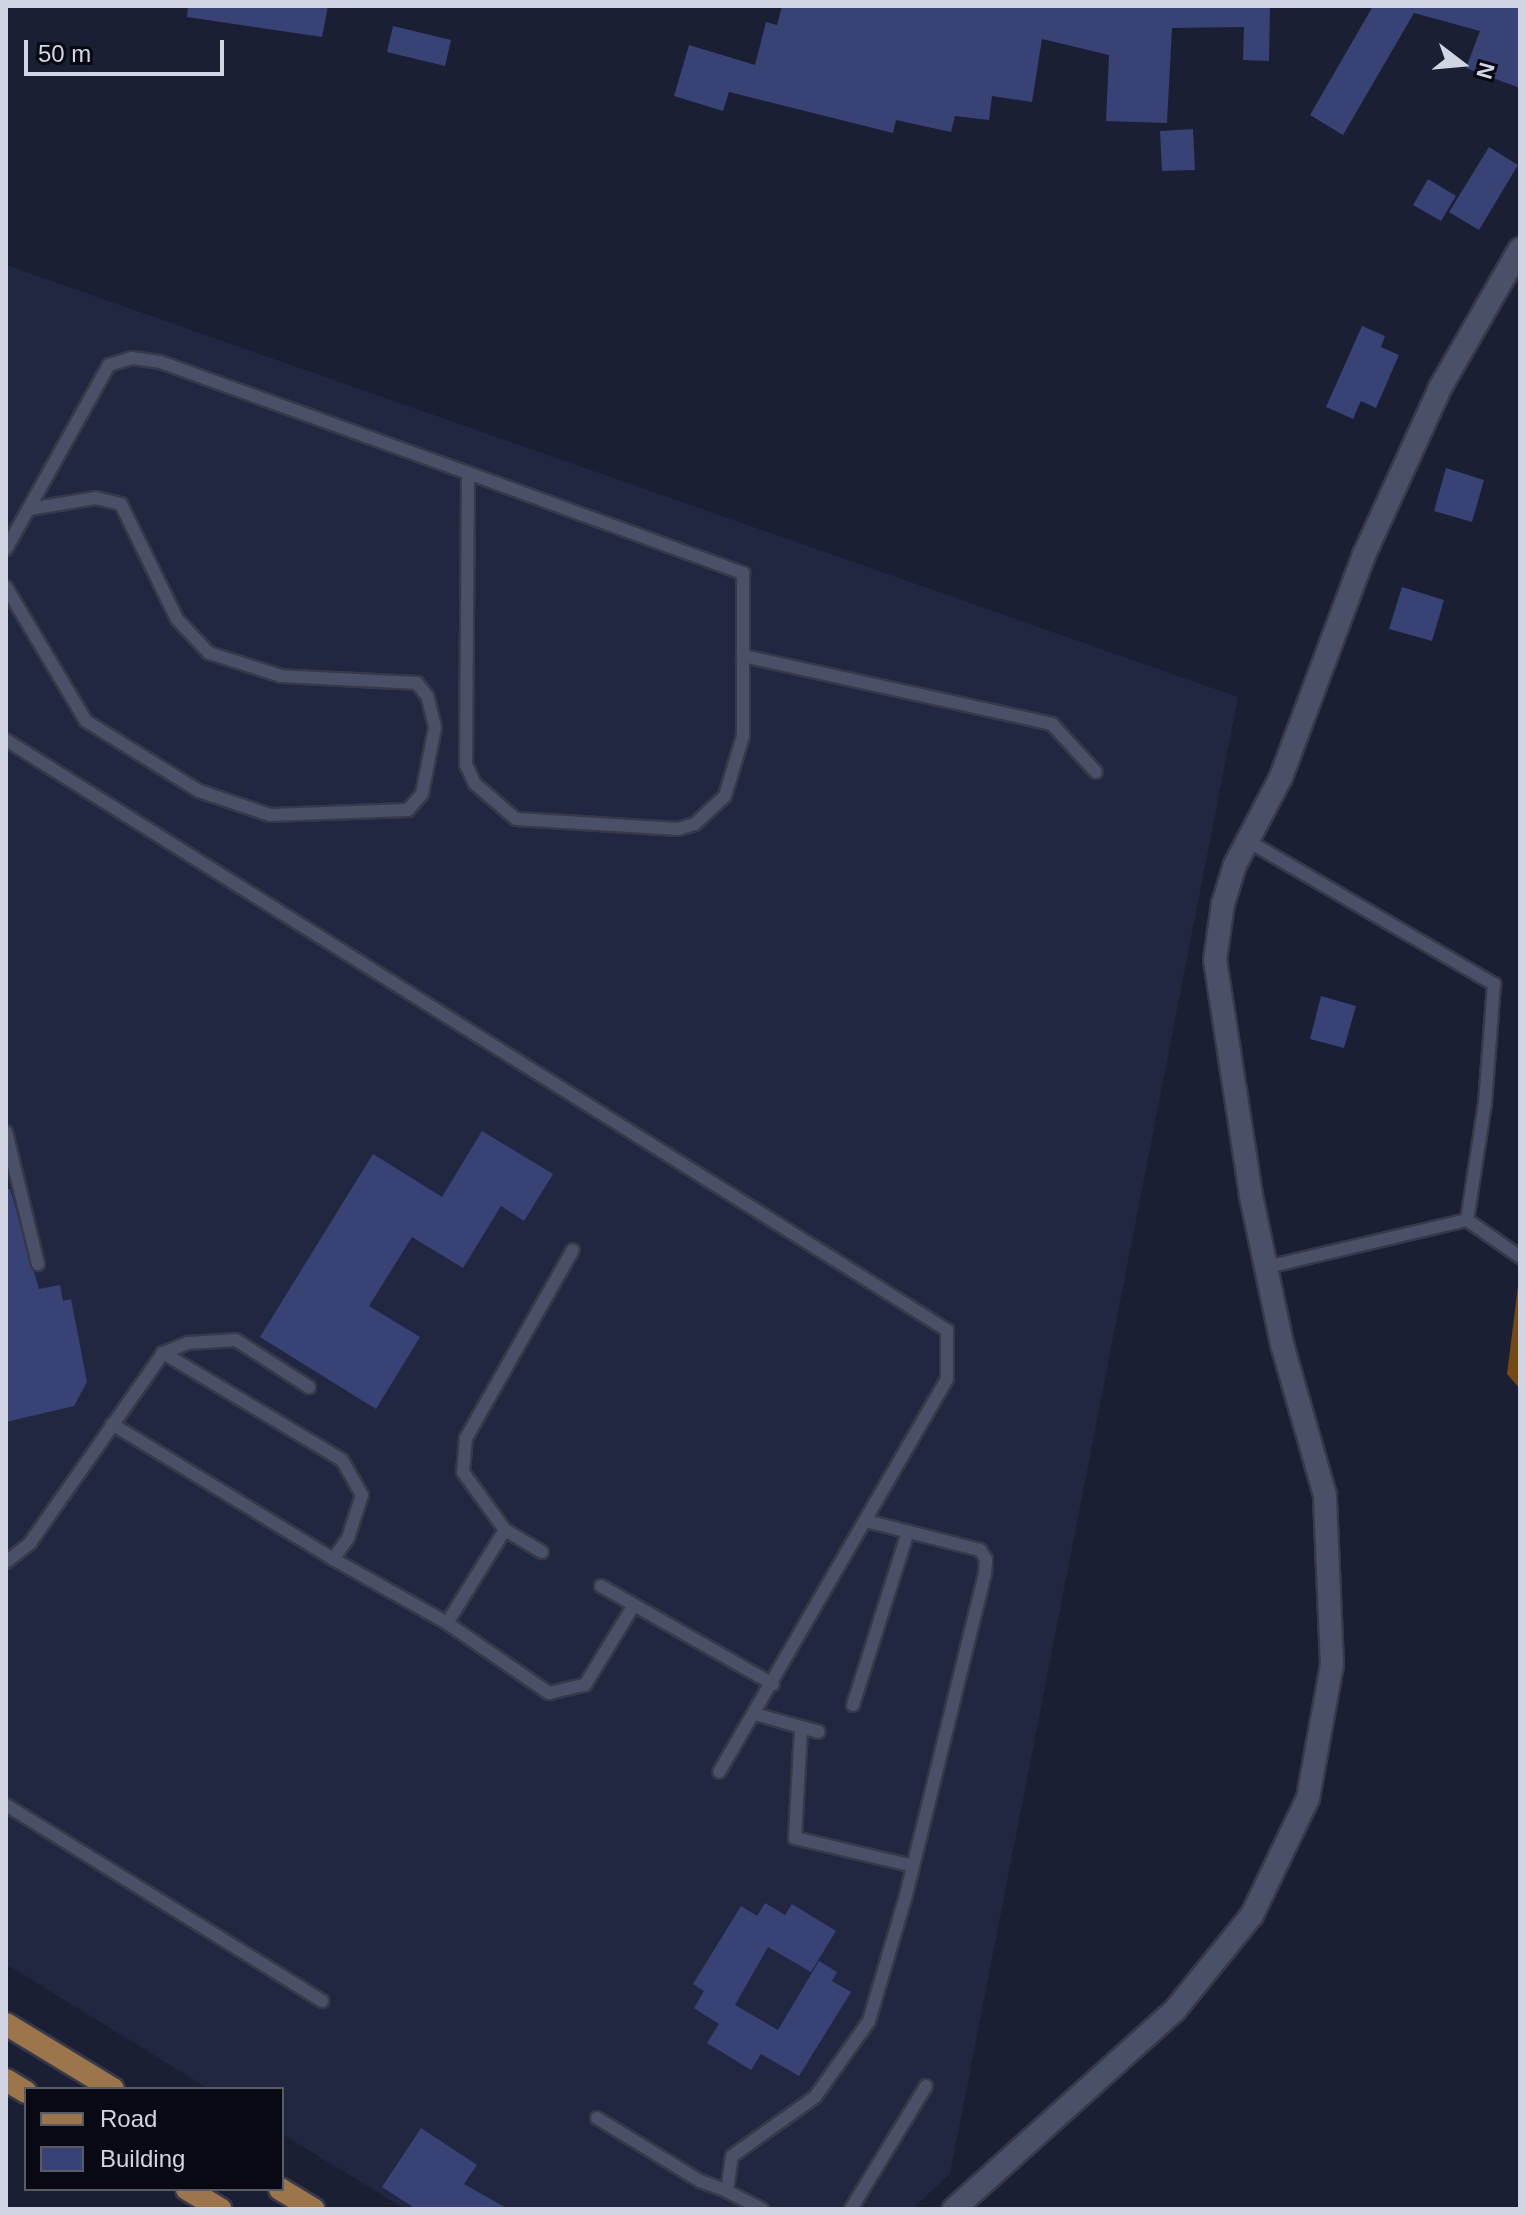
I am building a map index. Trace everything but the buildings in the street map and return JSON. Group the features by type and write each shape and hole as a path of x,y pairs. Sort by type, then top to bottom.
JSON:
{"main road":[{"path":"6,2024 110,2087"},
{"path":"6,2080 24,2091"},
{"path":"190,2191 220,2209"},
{"path":"283,2191 313,2209"}],"street":[{"path":"954,2209 1175,2010 1252,1915 1308,1798 1332,1665 1325,1495 1282,1344 1266,1267 1215,960 1223,904 1248,841 1281,777 1364,555 1440,388 1520,249"}],"lane":[{"path":"6,549 109,365 132,358 160,362 468,473 743,573 743,736 737,767 725,796 695,824 678,829 516,819 490,802 466,765 468,473"},
{"path":"6,587 86,721 199,791 270,815 408,810 422,794 435,727 427,696 417,683 281,676 209,653 177,619 121,504 96,498 29,509"},
{"path":"743,656 1052,724 1096,772"},
{"path":"6,740 947,1330 947,1379 773,1684 719,1772"},
{"path":"1248,841 1494,984 1485,1103 1467,1220"},
{"path":"6,1132 38,1264"},
{"path":"1266,1267 1467,1220 1520,1257"},
{"path":"542,1552 505,1530 463,1472 466,1438 573,1250"},
{"path":"6,1562 30,1543 163,1353 188,1343 236,1340 309,1387"},
{"path":"163,1353 342,1460 362,1495 359,1516 333,1559"},
{"path":"112,1424 333,1559 447,1623 549,1693 585,1685 634,1605"},
{"path":"727,2191 732,2156 815,2097 869,2021 913,1866 986,1559 980,1550 866,1521"},
{"path":"447,1623 505,1530"},
{"path":"853,1705 908,1532"},
{"path":"601,1586 773,1684"},
{"path":"755,1714 801,1730 819,1732"},
{"path":"801,1730 795,1838 913,1866"},
{"path":"6,1805 322,2001"},
{"path":"851,2209 926,2086"},
{"path":"597,2118 700,2181 762,2209"}],"shaded area":[{"path":"6,265 1238,697 950,2174 912,2209 405,2209 284,2135 284,2087 206,2087 6,1964"},
{"path":"1520,1270 1520,1389 1507,1374"}]}
